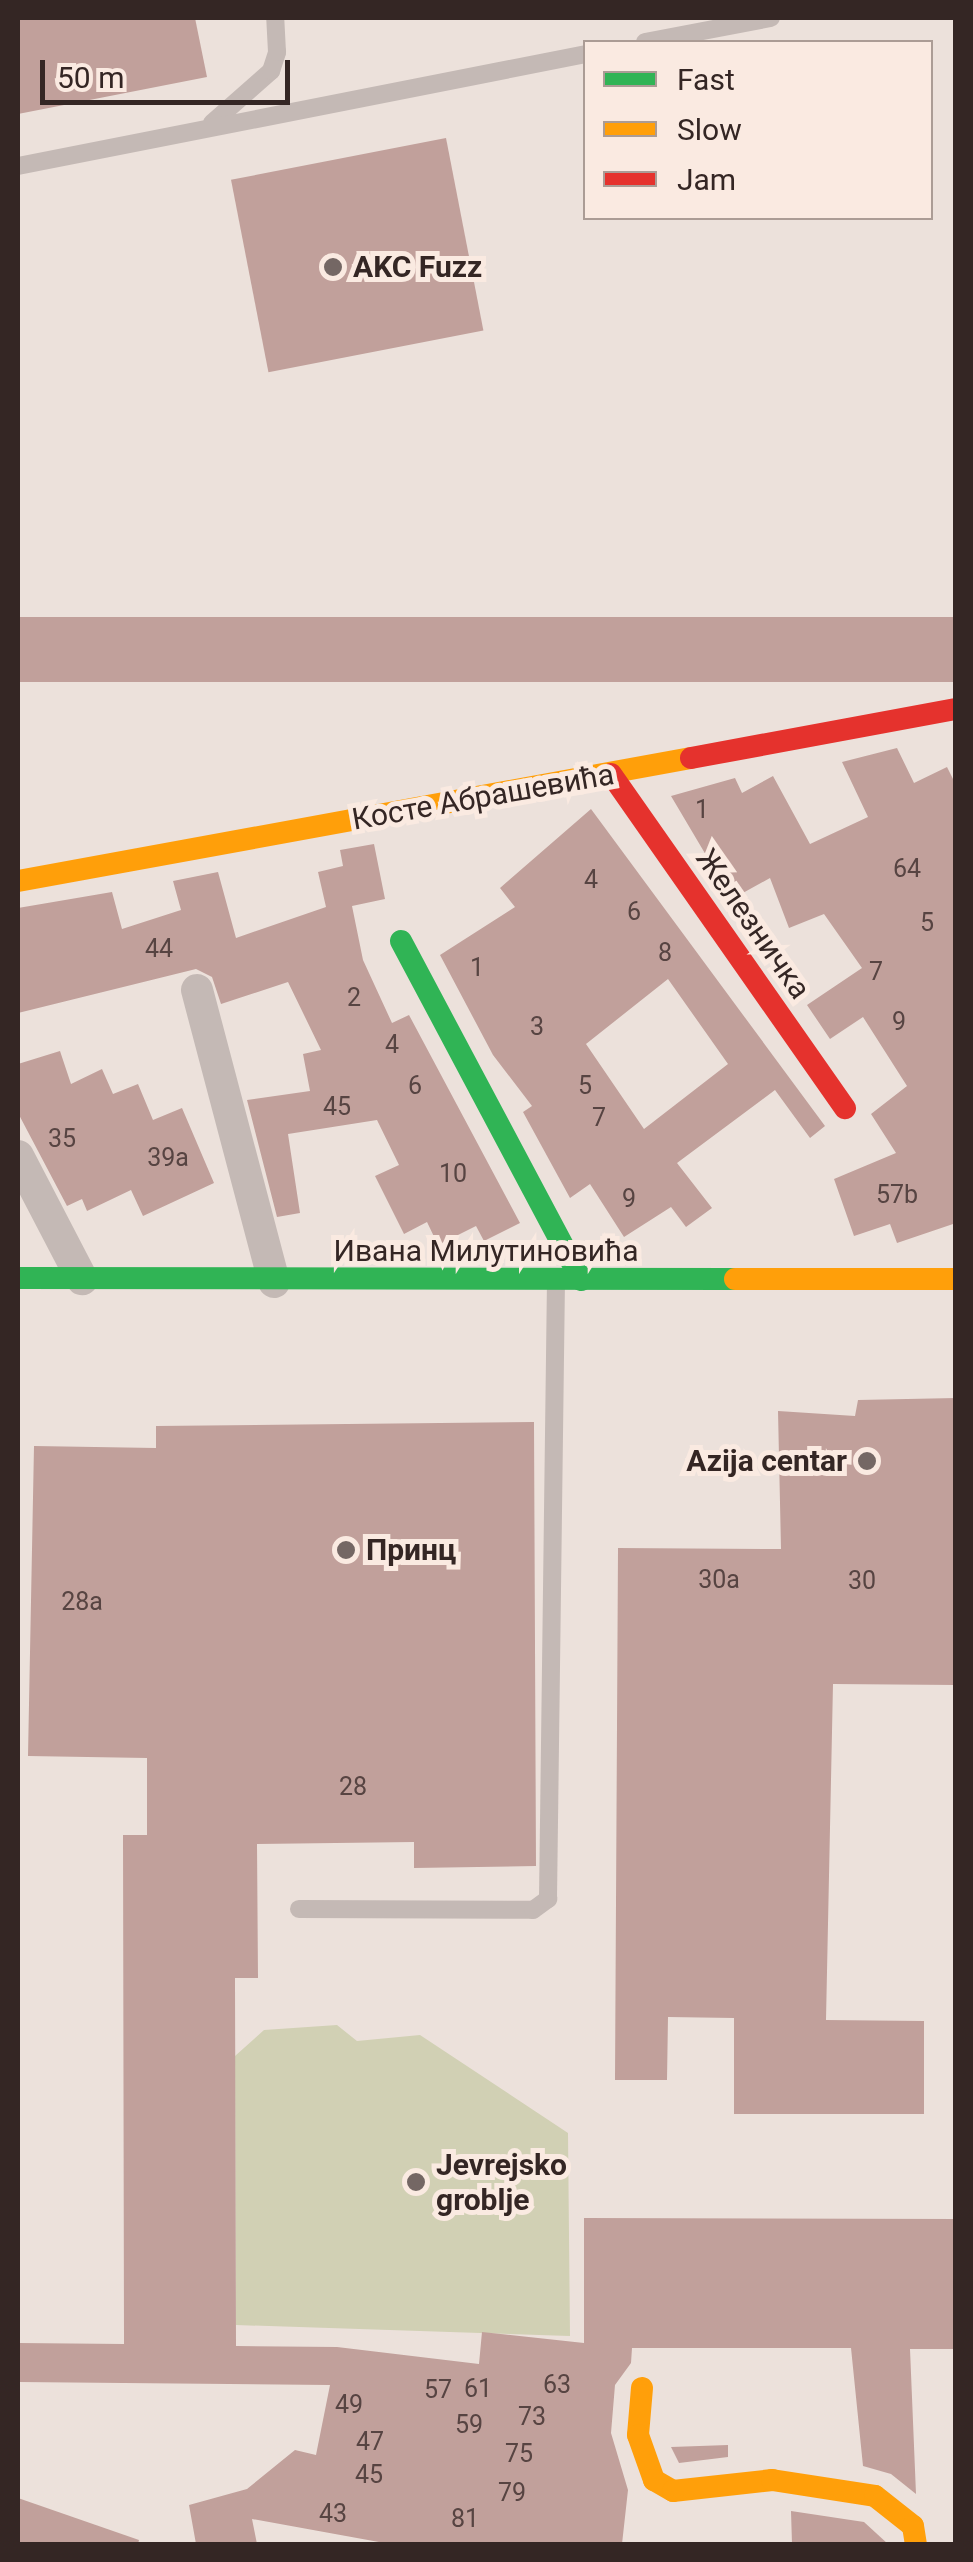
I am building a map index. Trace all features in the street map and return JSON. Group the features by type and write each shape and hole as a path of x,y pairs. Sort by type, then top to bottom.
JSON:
{"street":[{"name":"Косте Абрашевића","path":"18,881 953,715"},
{"name":"Железничка","path":"611,774 845,1108"},
{"path":"400,941 582,1280"},
{"path":"196,990 274,1282"},
{"path":"18,1156 82,1279"},
{"name":"Ивана Милутиновића","path":"18,1278 274,1282 956,1278"},
{"path":"642,2388 642,2458 654,2480 673,2492 772,2480 875,2496 913,2526 916,2544"}],"lane":[{"path":"200,130 252,94 270,72 277,52 275,18"},
{"path":"655,40 771,18"},
{"path":"18,166 583,55"},
{"path":"299,1909 533,1910 548,1899 556,1280"}],"green space":[{"path":"337,2025 357,2041 420,2035 568,2133 570,2336 236,2325 235,2056 264,2030"}],"building":[{"path":"18,18 195,18 207,77 18,114"},
{"path":"446,138 483,330 268,372 231,180"},
{"path":"18,617 956,617 956,682 18,682"},
{"path":"897,748 914,783 947,767 956,785 956,1223 897,1243 890,1224 854,1236 834,1179 896,1153 871,1114 907,1086 863,1017 830,1039 807,1005 862,968 824,914 789,928 770,878 732,899 671,796 735,778 742,793 773,776 810,844 868,817 842,762"},
{"path":"591,809 825,1126 810,1138 775,1090 677,1163 712,1208 686,1227 671,1207 624,1237 590,1184 570,1198 523,1112 532,1106 493,1055 440,955 515,907 500,888","holes":["668,979 728,1064 644,1129 586,1044"]},
{"path":"374,844 385,899 352,906 363,960 392,1023 409,1015 520,1223 484,1241 476,1226 438,1245 427,1222 404,1234 375,1176 399,1165 377,1120 288,1134 300,1213 277,1217 247,1100 310,1091 303,1054 321,1050 288,982 221,1004 212,977 196,969 18,1013 18,908 112,892 122,929 181,910 173,881 218,872 236,938 326,907 318,872 343,866 340,850"},
{"path":"60,1051 71,1084 102,1069 113,1094 138,1084 153,1120 182,1108 214,1183 143,1216 131,1190 87,1211 82,1199 67,1206 18,1113 18,1064"},
{"path":"956,1398 956,1685 833,1684 826,2020 924,2021 924,2114 734,2114 734,2018 668,2017 667,2080 615,2080 618,1548 781,1549 778,1411 855,1416 858,1400"},
{"path":"534,1422 536,1866 414,1868 414,1842 257,1844 258,1978 235,1978 236,2346 337,2347 479,2364 482,2332 584,2343 584,2218 956,2219 956,2349 910,2349 916,2494 891,2474 863,2466 851,2348 632,2348 631,2363 615,2385 611,2433 628,2490 622,2544 390,2544 252,2519 257,2544 196,2544 189,2505 247,2489 295,2450 316,2455 330,2385 18,2382 18,2343 124,2344 123,1835 147,1835 147,1758 28,1756 34,1446 156,1448 156,1426"},
{"path":"728,2445 728,2457 679,2463 671,2447"},
{"path":"18,2498 139,2540 138,2544 18,2544"},
{"path":"791,2511 864,2522 888,2544 792,2544"}],"traffic: fast":[{"path":"401,941 581,1280"},
{"path":"18,1278 735,1279"}],"traffic: slow":[{"path":"18,881 691,758"},
{"path":"735,1279 956,1279"},
{"path":"642,2388 638,2435 654,2480 673,2491 772,2480 875,2496 913,2526 916,2544"}],"traffic: jam":[{"path":"691,758 956,709"},
{"path":"611,774 845,1108"}],"place":[{"name":"AKC Fuzz","path":"333,267"},
{"name":"Azija centar","path":"867,1461"},
{"name":"Принц","path":"346,1550"},
{"name":"Jevrejsko groblje","path":"416,2182"}]}
